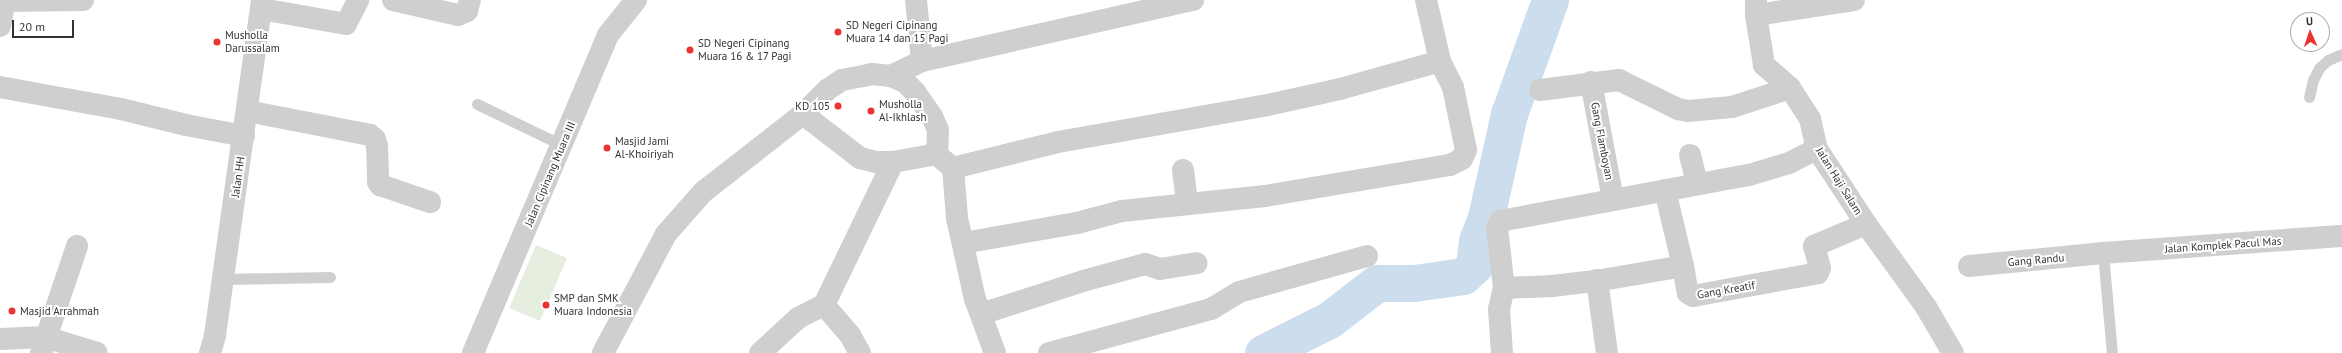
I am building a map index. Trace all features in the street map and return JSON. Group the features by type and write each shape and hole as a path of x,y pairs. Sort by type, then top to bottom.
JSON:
{"street":[{"path":"0,26 5,1 83,0"},
{"path":"262,4 346,24 358,0"},
{"path":"393,0 458,15 467,11 470,0"},
{"name":"Jalan Cipinang Muara III","path":"474,353 608,35 636,0"},
{"path":"916,0 922,61"},
{"path":"891,76 922,61 1193,0"},
{"path":"963,243 1077,223 1122,211 1265,196 1450,165 1462,159 1466,150 1453,87 1440,61 1426,0"},
{"path":"1756,8 1854,0"},
{"name":"Jalan HH","path":"210,353 215,335 262,4"},
{"name":"Jalan Haji Salam","path":"1756,8 1764,65 1790,88 1810,119 1817,148 1866,224 1926,307 1953,353"},
{"path":"953,168 1058,142 1263,106 1340,89 1440,61"},
{"path":"603,353 666,234 703,192 802,114 827,90 842,80 872,74 891,76 905,82 915,92 932,116 938,130 937,154"},
{"path":"1540,90 1591,82 1619,80 1678,109 1688,111 1732,108 1790,88"},
{"name":"Gang Flamboyan","path":"1591,82 1613,200"},
{"path":"0,87 120,109 186,125 244,136"},
{"path":"247,112 370,135 375,139 377,146 378,182 380,185 430,202"},
{"path":"802,114 860,158 876,162 893,162 937,154"},
{"path":"1502,353 1499,309 1504,288 1497,228 1500,221 1749,174 1789,164 1817,148"},
{"path":"937,154 953,168 957,218 975,299 995,353"},
{"path":"1690,155 1697,184"},
{"path":"760,353 798,318 824,305 893,162"},
{"path":"1183,170 1187,204"},
{"path":"1504,288 1552,286 1683,266 1665,190"},
{"name":"Gang Kreatif","path":"1683,266 1688,293 1693,296 1818,273 1820,268 1814,246 1866,224"},
{"name":"Jalan Komplek Pacul Mas","path":"2103,253 2342,236"},
{"path":"43,345 77,246"},
{"name":"Gang Randu","path":"1969,266 2103,253"},
{"path":"1049,353 1211,309 1239,292 1367,256"},
{"path":"981,314 1083,281 1144,264 1160,268 1197,263"},
{"path":"1597,280 1606,353"},
{"path":"824,305 850,335 860,353"},
{"path":"0,339 97,353"}],"lane":[{"path":"2309,97 2313,80 2319,68 2328,60 2342,54"},
{"path":"477,104 562,145"},
{"path":"2103,253 2112,353"},
{"path":"223,279 330,277"}],"shaded area":[{"path":"536,245 567,258 540,321 509,308"}],"waterway":[{"path":"1263,353 1329,320 1377,283 1414,283 1463,276 1474,266 1477,241 1486,217 1509,114 1550,0"}],"place":[{"name":"SD Negeri Cipinang Muara 14 dan 15 Pagi","path":"838,32"},
{"name":"Musholla Darussalam","path":"217,42"},
{"name":"SD Negeri Cipinang Muara 16 & 17 Pagi","path":"690,50"},
{"name":"KD 105","path":"838,106"},
{"name":"Musholla Al-Ikhlash","path":"871,111"},
{"name":"Masjid Jami Al-Khoiriyah","path":"607,148"},
{"name":"SMP dan SMK Muara Indonesia","path":"546,305"},
{"name":"Masjid Arrahmah","path":"12,311"}]}
